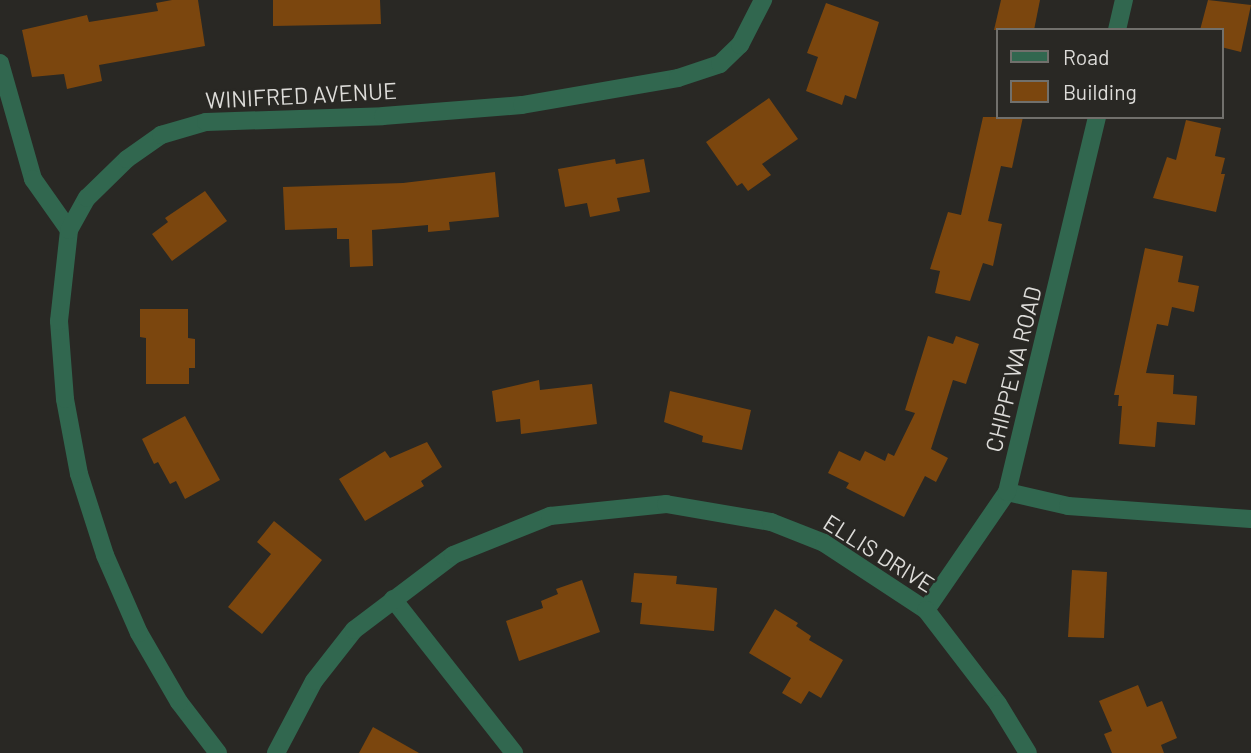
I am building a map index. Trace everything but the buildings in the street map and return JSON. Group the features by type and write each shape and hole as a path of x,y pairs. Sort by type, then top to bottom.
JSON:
{"street":[{"name":"WINIFRED AVENUE","path":"218,753 179,702 139,633 105,555 79,474 65,399 59,321 69,230 87,198 127,159 161,135 206,122 383,116 522,105 678,78 720,64 740,45 763,0"},
{"path":"1117,28 1124,0"},
{"path":"0,63 33,179 69,230"},
{"name":"CHIPPEWA ROAD","path":"926,610 1007,492 1097,119"},
{"path":"1007,492 1068,506 1251,519"},
{"name":"ELLIS DRIVE","path":"276,753 314,681 354,631 453,555 550,516 666,504 718,509 782,526 824,543 926,610 998,704 1028,753"},
{"path":"393,599 514,753"}]}
